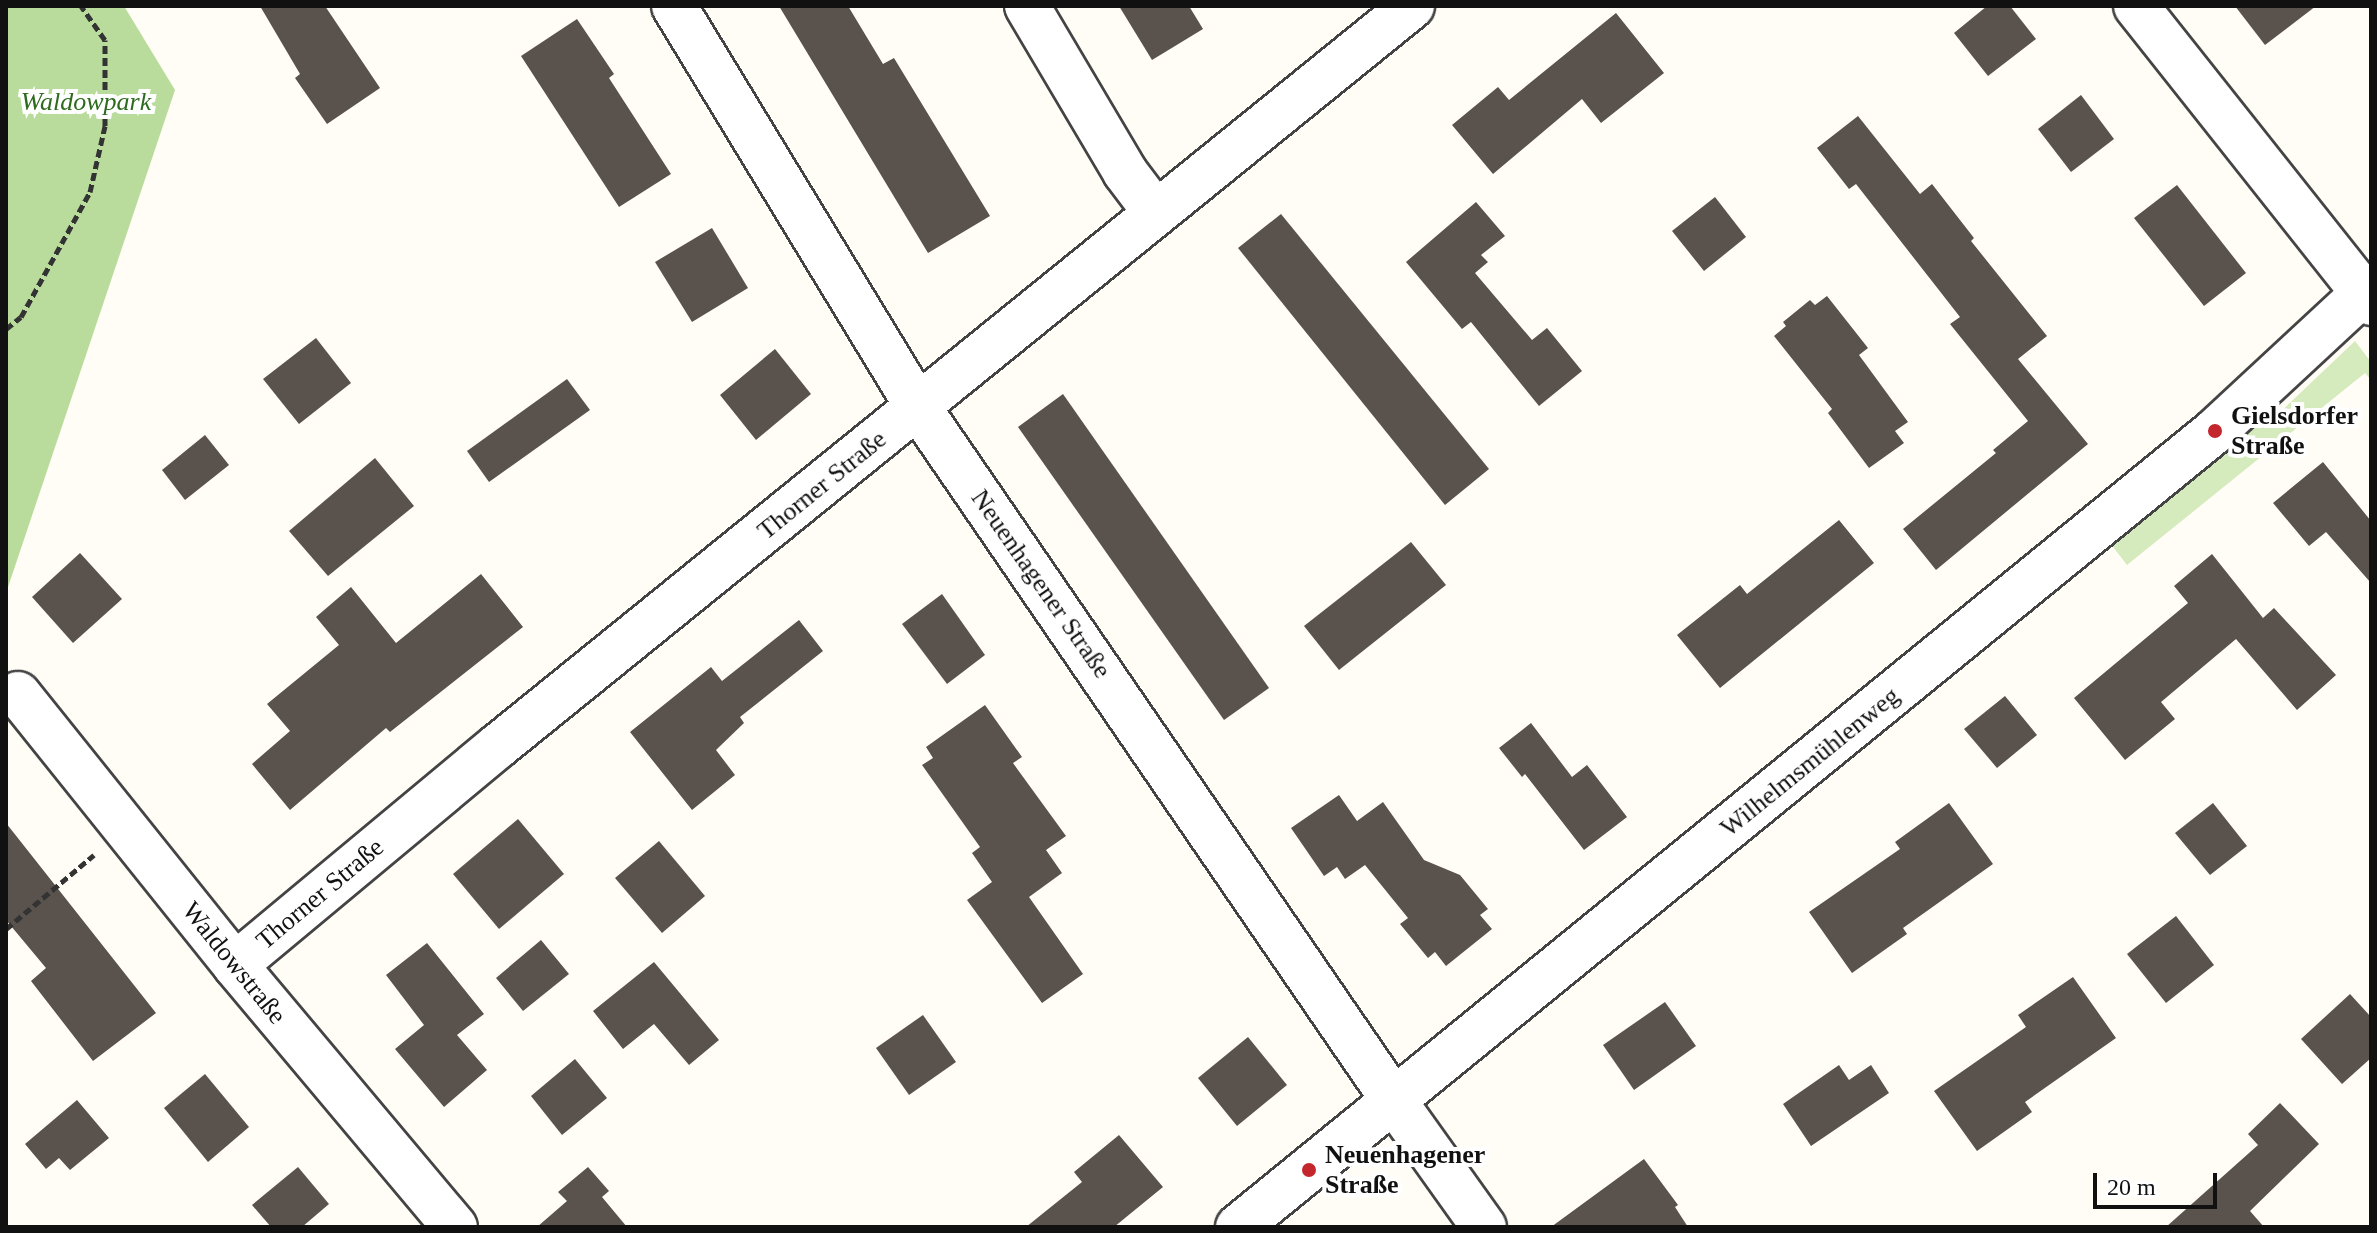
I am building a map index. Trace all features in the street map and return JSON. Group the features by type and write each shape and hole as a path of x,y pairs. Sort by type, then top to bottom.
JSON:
{"street":[{"name":"Neuenhagener Straße","path":"674,6 918,407 1394,1101 1484,1227"},
{"path":"1027,6 1125,172 1156,213"},
{"name":"Thorner Straße","path":"235,965 498,746 1412,6"},
{"path":"2136,6 2368,294"},
{"name":"Wilhelmsmühlenweg","path":"1238,1227 2215,431 2368,294"},
{"name":"Waldowstraße","path":"18,694 235,965 455,1227"}],"path":[{"path":"6,329 21,317 90,192 105,126 105,40 81,6"},
{"path":"6,929 124,828"}],"green space":[{"name":"Waldowpark","path":"6,6 124,6 175,90 6,593"},
{"path":"2355,341 2371,362 2371,380 2365,373 2127,565 2110,543 2268,412 2274,418"}],"building":[{"path":"260,6 325,6 380,88 327,124 295,78 300,74"},
{"path":"779,6 848,6 883,64 894,58 990,216 928,253"},
{"path":"1119,6 1189,6 1203,29 1152,60"},
{"path":"1987,6 2010,6 2036,39 1988,76 1954,33"},
{"path":"2235,6 2316,6 2265,45"},
{"path":"1616,13 1664,73 1601,123 1582,99 1493,174 1452,125 1498,87 1509,100"},
{"path":"577,19 614,74 609,78 671,174 619,207 521,56"},
{"path":"2081,95 2114,139 2071,172 2038,129"},
{"path":"1858,116 1920,194 1932,184 1974,238 1971,241 2047,336 2018,359 2088,444 1936,570 1903,529 1996,453 1993,450 2028,421 1950,324 1960,317 1856,184 1849,189 1817,148"},
{"path":"2177,185 2246,273 2204,306 2134,218"},
{"path":"1715,197 1746,237 1704,271 1672,231"},
{"path":"1476,202 1505,236 1481,255 1488,262 1475,273 1532,340 1547,328 1582,371 1539,406 1471,322 1462,329 1406,262"},
{"path":"1281,214 1489,469 1445,505 1238,248"},
{"path":"712,228 748,288 692,322 655,262"},
{"path":"1827,296 1868,348 1859,355 1908,422 1895,431 1904,443 1869,468 1828,413 1832,409 1774,336 1786,326 1783,322 1810,300 1815,305"},
{"path":"316,338 351,383 299,424 263,379"},
{"path":"775,349 811,394 756,440 720,395"},
{"path":"567,379 590,410 489,482 467,451"},
{"path":"1063,394 1269,688 1224,720 1018,427"},
{"path":"205,435 229,465 185,500 162,470"},
{"path":"375,458 414,506 328,576 289,531"},
{"path":"2323,462 2371,521 2371,583 2326,532 2309,546 2273,503"},
{"path":"1839,520 1874,563 1720,688 1677,635 1740,585 1747,594"},
{"path":"1411,542 1446,585 1339,670 1304,626"},
{"path":"80,553 122,599 73,643 32,597"},
{"path":"2212,554 2263,618 2274,608 2336,675 2297,710 2236,639 2161,702 2175,719 2125,760 2074,698 2188,603 2174,586"},
{"path":"481,574 523,627 390,732 386,728 290,810 252,764 290,731 267,704 339,645 316,617 351,587 396,643"},
{"path":"942,594 985,655 947,684 902,624"},
{"path":"799,620 823,651 740,717 744,723 716,750 735,775 692,810 630,732 711,667 722,681"},
{"path":"2005,696 2037,735 1997,768 1964,729"},
{"path":"985,705 1022,757 1013,763 1066,836 1046,850 1062,873 1029,897 1083,974 1042,1003 967,900 992,882 972,853 980,847 922,765 933,758 926,747"},
{"path":"1531,723 1572,777 1587,765 1627,817 1584,850 1525,774 1522,777 1499,748"},
{"path":"1339,795 1357,821 1383,802 1424,860 1460,875 1488,909 1480,915 1492,929 1446,966 1435,952 1428,958 1400,924 1408,918 1365,865 1345,879 1337,867 1324,876 1291,828"},
{"path":"1949,803 1993,864 1903,928 1907,934 1852,973 1809,912 1900,849 1895,842"},
{"path":"2213,803 2247,846 2210,875 2175,833"},
{"path":"518,819 564,874 499,929 453,874"},
{"path":"6,823 156,1013 93,1061 31,981 46,968 6,920"},
{"path":"659,841 705,896 662,933 615,878"},
{"path":"2176,916 2214,965 2166,1003 2127,954"},
{"path":"541,940 569,974 523,1011 496,978"},
{"path":"427,943 484,1014 457,1035 487,1070 444,1107 395,1049 424,1025 386,975"},
{"path":"654,962 719,1040 689,1065 654,1024 623,1049 593,1011"},
{"path":"2073,977 2116,1038 2025,1102 2032,1112 1977,1151 1934,1091 2026,1027 2018,1015"},
{"path":"2350,994 2371,1017 2371,1058 2342,1084 2301,1039"},
{"path":"1665,1002 1696,1046 1634,1090 1603,1045"},
{"path":"923,1015 956,1062 909,1095 876,1048"},
{"path":"1248,1037 1287,1085 1237,1126 1198,1078"},
{"path":"575,1059 607,1098 562,1135 531,1096"},
{"path":"1839,1065 1849,1080 1871,1065 1889,1093 1811,1146 1783,1104"},
{"path":"205,1074 249,1127 208,1162 164,1108"},
{"path":"77,1100 109,1138 70,1170 59,1158 46,1169 25,1144"},
{"path":"2280,1103 2319,1144 2250,1211 2264,1227 2166,1227 2258,1145 2248,1134"},
{"path":"1119,1135 1163,1187 1114,1227 1026,1227 1082,1182 1074,1172"},
{"path":"1644,1159 1678,1205 1675,1207 1688,1227 1551,1227"},
{"path":"298,1167 329,1204 302,1227 271,1227 252,1205"},
{"path":"588,1167 609,1191 602,1197 627,1227 537,1227 567,1201 558,1192"}],"place":[{"name":"Gielsdorfer Straße","path":"2215,431"},
{"name":"Neuenhagener Straße","path":"1309,1170"}]}
